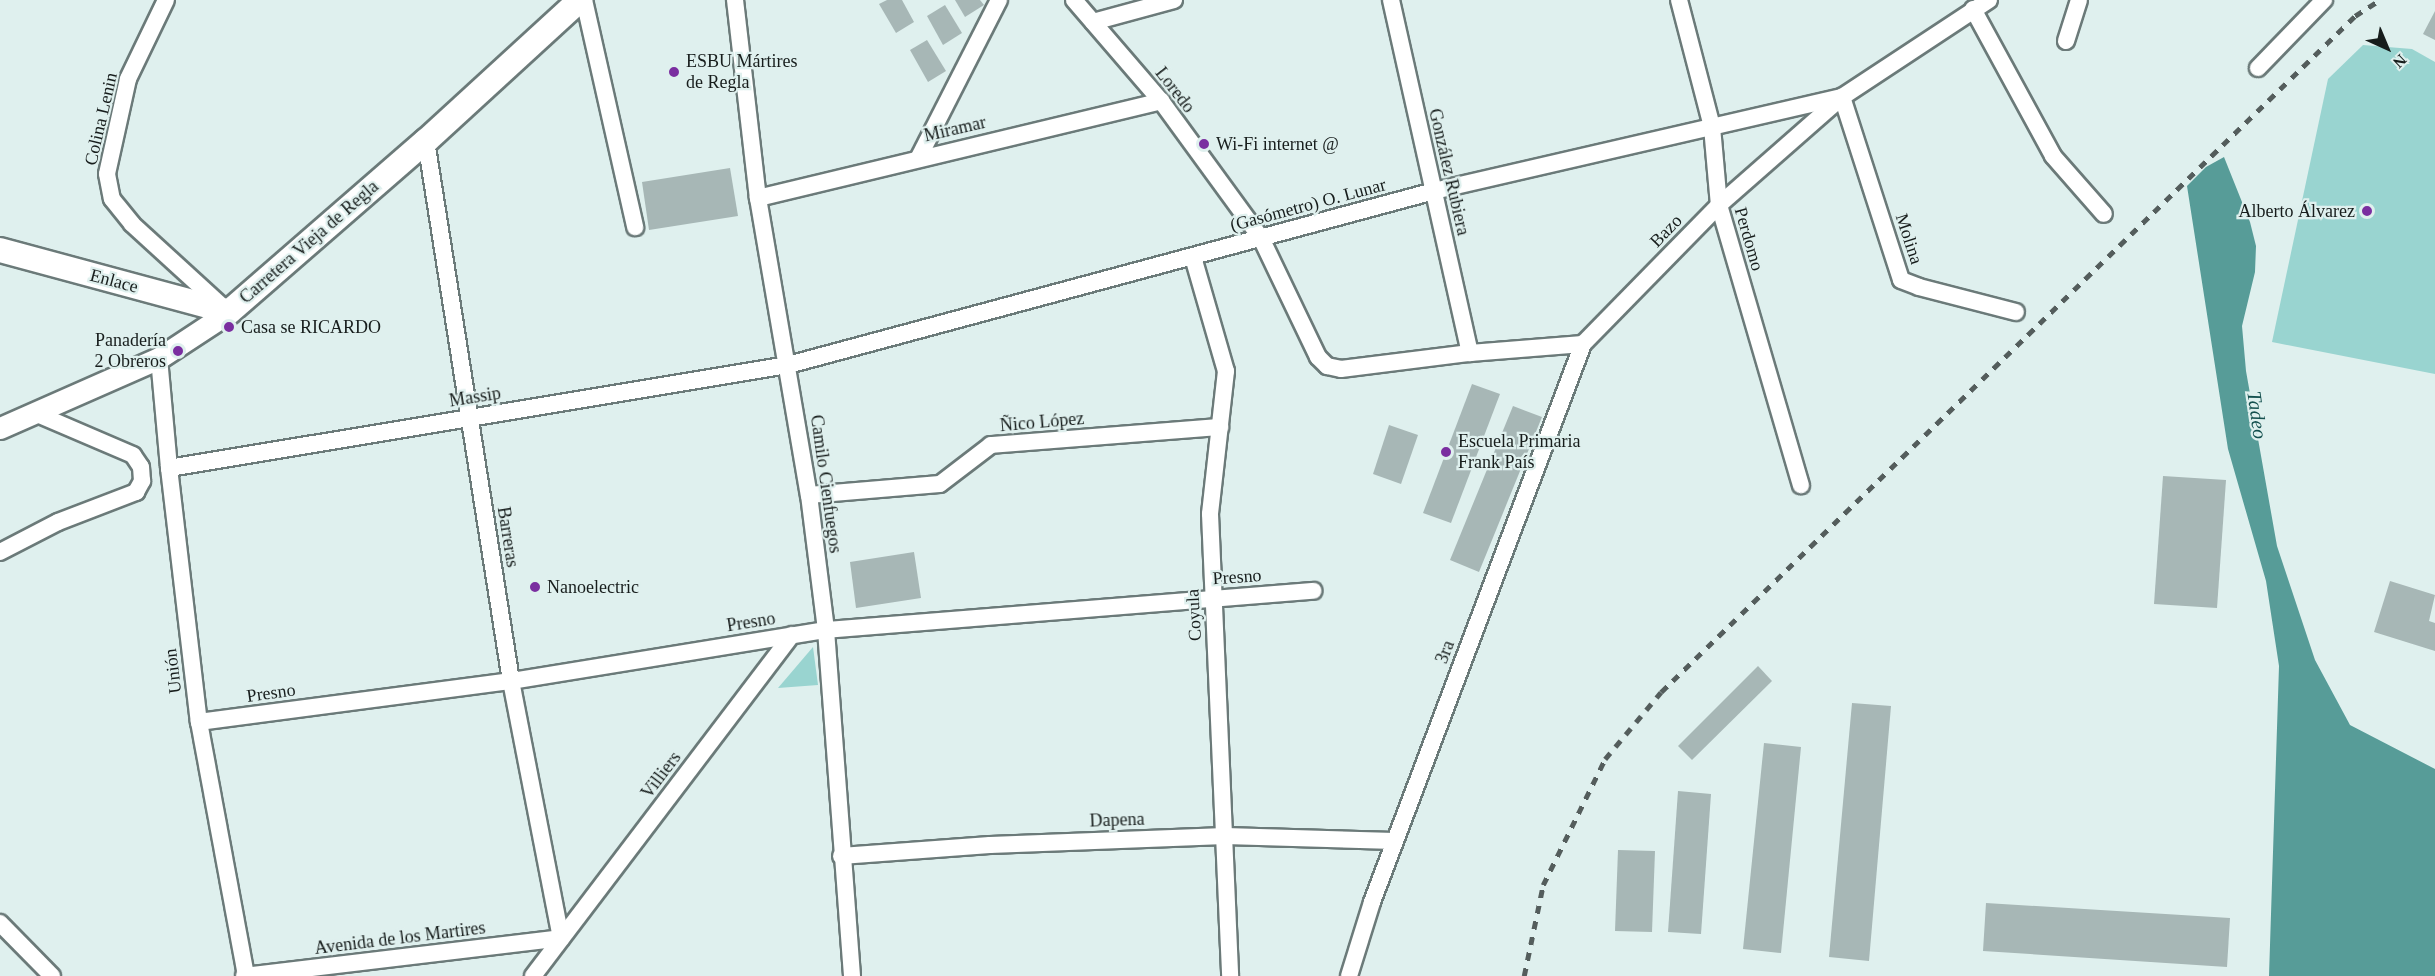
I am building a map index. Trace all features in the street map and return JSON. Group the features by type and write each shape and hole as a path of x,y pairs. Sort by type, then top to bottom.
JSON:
{"main road":[{"name":"Carretera Vieja de Regla","path":"228,312 426,141 582,0"},
{"name":"Enlace","path":"0,250 228,312"}],"street":[{"name":"Colina Lenin","path":"166,0 128,79 106,174 112,199 132,224 228,312"},
{"path":"582,0 635,227"},
{"name":"Camilo Cienfuegos","path":"735,0 758,198 809,495 826,630 841,856 852,976"},
{"path":"919,157 999,0"},
{"name":"Loredo","path":"1074,0 1161,101 1261,238 1318,357 1328,366 1341,369 1470,353"},
{"path":"1093,22 1174,0"},
{"name":"González Rubiera","path":"1391,0 1470,353"},
{"name":"Perdomo","path":"1679,0 1712,127 1719,205 1801,485"},
{"name":"Bazo","path":"1583,344 1719,205 1842,97 1989,0"},
{"path":"2066,41 2079,0"},
{"path":"2258,68 2324,0"},
{"path":"1973,9 2053,156 2104,214"},
{"name":"(Gasómetro) O. Lunar","path":"788,365 1434,191 1842,97"},
{"name":"Molina","path":"1842,97 1901,280 1919,287 2016,312"},
{"name":"Miramar","path":"758,198 919,157 1161,101"},
{"name":"Barreras","path":"426,141 511,681 561,938"},
{"name":"Coyula","path":"1193,257 1226,371 1210,514 1230,976"},
{"name":"Carretera Vieja de Regla","path":"0,428 159,358 228,312"},
{"path":"1470,353 1583,344"},
{"name":"3ra","path":"1349,976 1372,902 1583,344"},
{"name":"Unión","path":"159,358 169,468 199,723 245,976"},
{"name":"Massip","path":"169,468 788,365"},
{"path":"0,552 58,522 136,492 142,481 141,467 133,455 35,413"},
{"name":"Ñico López","path":"809,495 940,484 991,445 1220,427"},
{"name":"Presno","path":"199,723 511,681 826,630 1313,591"},
{"name":"Villiers","path":"534,976 792,635"},
{"name":"Dapena","path":"841,856 990,844 1225,836 1395,841"},
{"path":"0,923 52,976"},
{"name":"Avenida de los Martires","path":"245,976 561,938"}],"shaded area":[{"name":"Alberto Álvarez","path":"2363,45 2412,49 2435,62 2435,374 2272,342 2328,79"},
{"path":"2224,157 2250,222 2256,246 2255,272 2242,326 2246,371 2277,546 2315,660 2350,725 2435,769 2435,976 2269,976 2279,666 2266,581 2228,449 2187,186 2206,167"},
{"path":"813,647 818,685 778,688"}],"building":[{"path":"887,0 902,0 914,22 896,33 879,4"},
{"path":"955,0 980,0 984,5 965,17"},
{"path":"945,5 962,33 943,45 927,16"},
{"path":"2435,11 2435,40 2423,34"},
{"path":"927,40 946,71 928,82 910,50"},
{"path":"730,168 738,216 649,230 642,182"},
{"path":"1472,384 1500,394 1451,523 1423,513"},
{"path":"1513,406 1542,417 1479,572 1450,560"},
{"path":"1389,425 1418,435 1401,484 1373,474"},
{"path":"2163,476 2226,480 2217,608 2154,604"},
{"path":"914,552 921,598 856,608 850,562"},
{"path":"2390,581 2435,595 2429,621 2435,623 2435,651 2374,632"},
{"path":"1758,666 1772,681 1692,760 1678,746"},
{"path":"1852,703 1891,706 1869,961 1829,957"},
{"path":"1764,743 1801,747 1781,953 1743,949"},
{"path":"1678,791 1711,794 1701,934 1668,932"},
{"path":"1618,850 1655,851 1652,932 1615,931"},
{"path":"1986,903 2230,918 2227,967 1983,951"}],"railway":[{"path":"1524,976 1543,885 1605,759 1661,692 2355,16 2380,0"}],"place":[{"name":"ESBU Mártires de Regla","path":"674,72"},
{"name":"Wi-Fi internet @","path":"1204,144"},
{"name":"Alberto Álvarez","path":"2367,211"},
{"name":"Casa se RICARDO","path":"229,327"},
{"name":"Panadería 2 Obreros","path":"178,351"},
{"name":"Escuela Primaria Frank País","path":"1446,452"},
{"name":"Nanoelectric","path":"535,587"}],"water label":[{"name":"Tadeo","path":"2257,415"}]}
